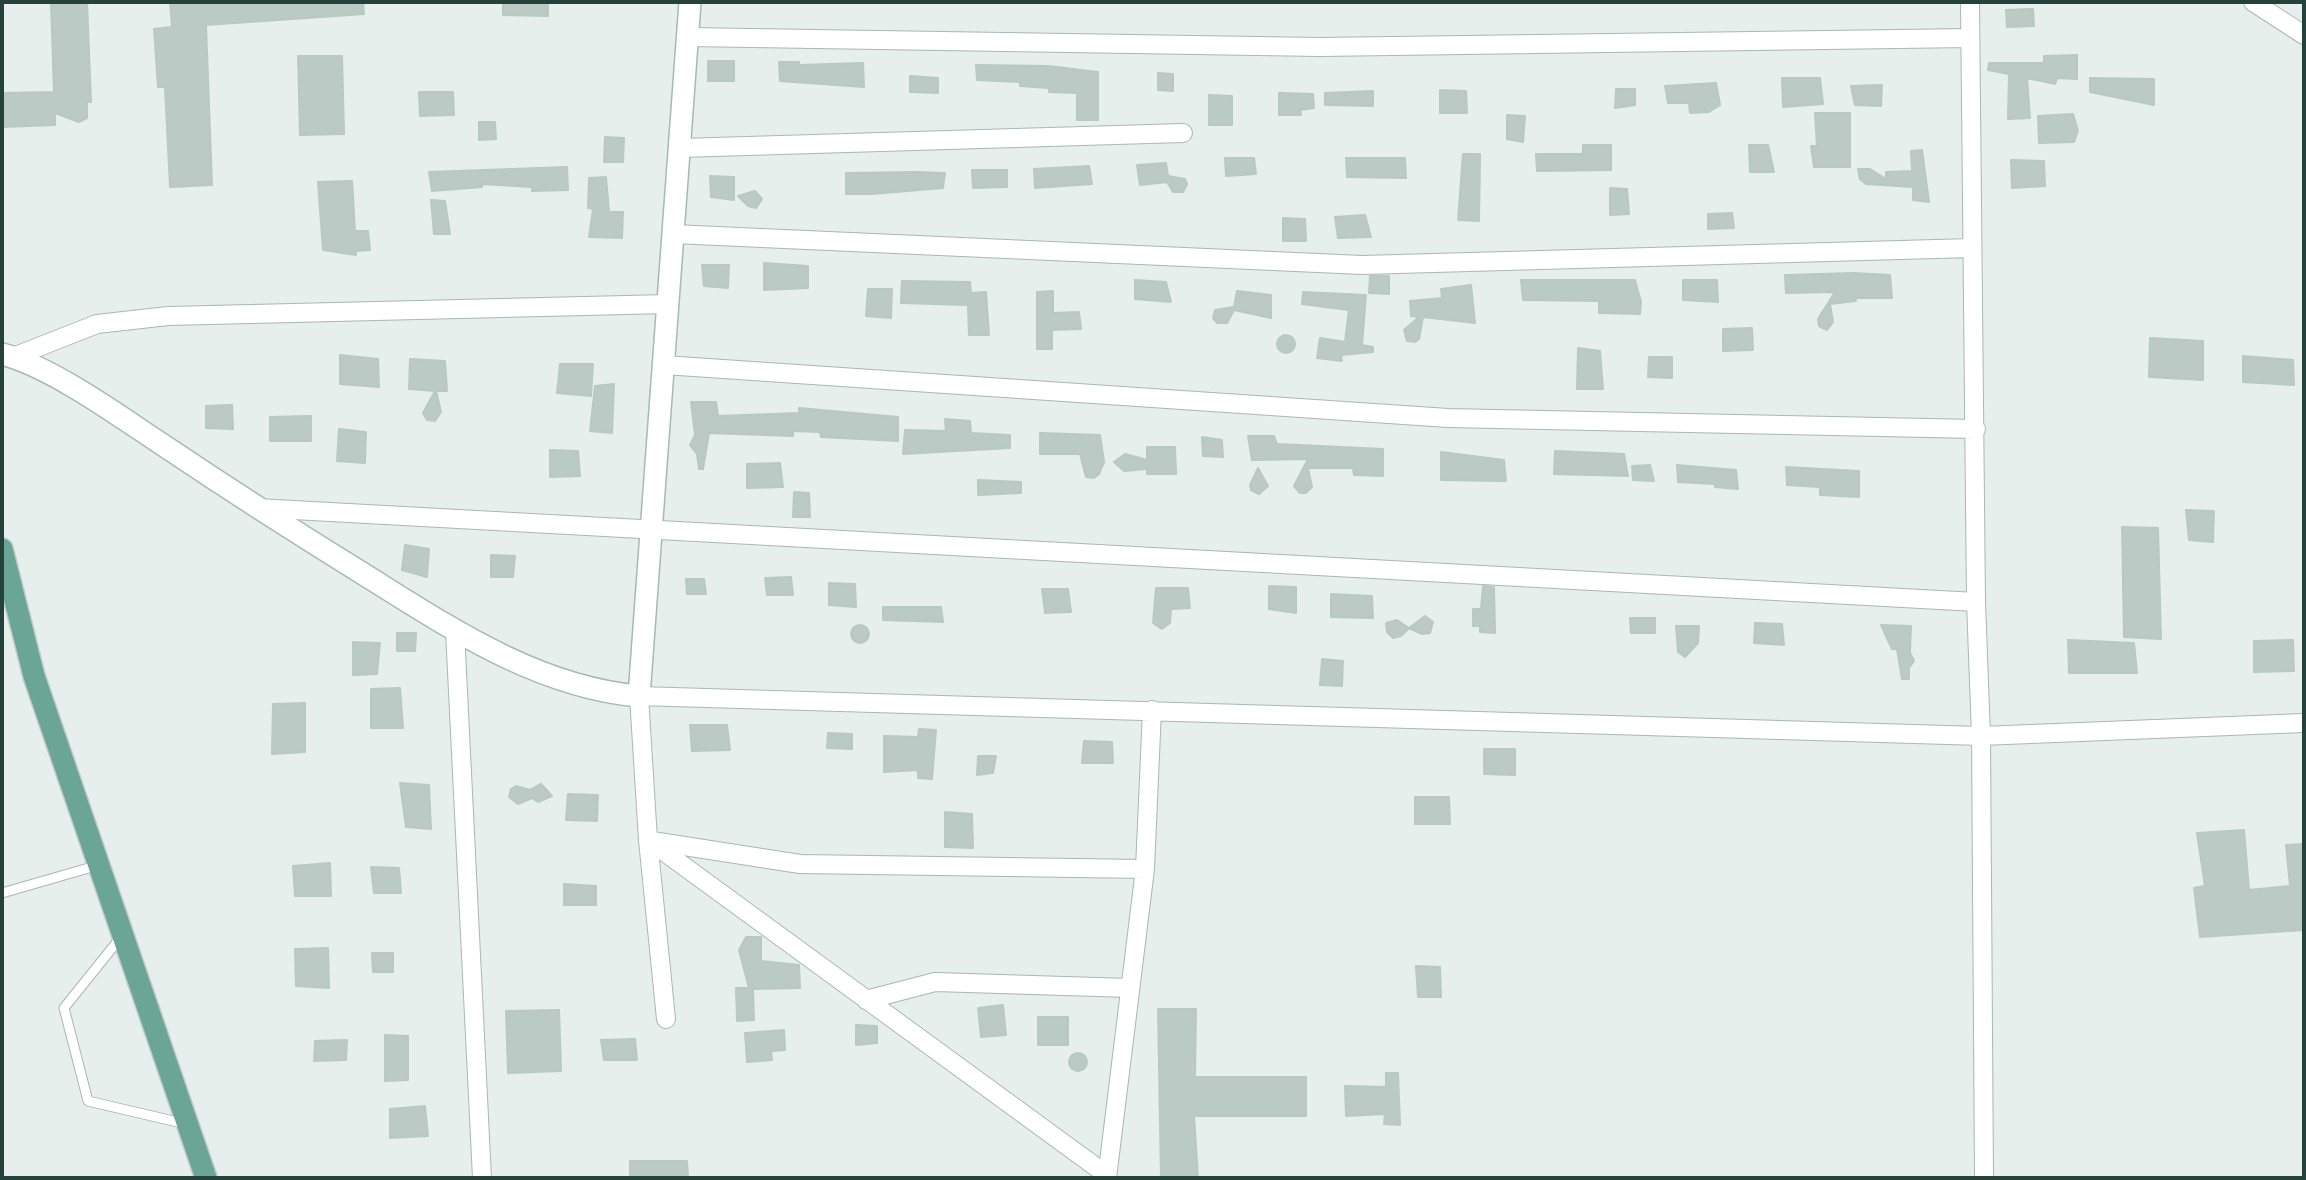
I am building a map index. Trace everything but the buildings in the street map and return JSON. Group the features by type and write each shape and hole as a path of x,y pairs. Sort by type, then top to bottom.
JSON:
{"main road":[{"path":"7,356 95,400 257,508 455,631 566,682 603,692 639,696 690,2"},
{"path":"2,549 34,676 206,1178"}],"street":[{"path":"1970,2 1976,602 1981,736 1984,1178"},
{"path":"2253,2 2304,34"},
{"path":"688,37 1320,47 1970,38"},
{"path":"680,148 1184,133"},
{"path":"673,233 1362,265 1972,248"},
{"path":"7,356 97,324 168,316 668,304"},
{"path":"664,365 1448,418 1976,429"},
{"path":"257,508 651,532 1976,602"},
{"path":"455,631 481,1178"},
{"path":"666,1019 648,841 639,696 1981,736 2304,723"},
{"path":"648,841 1107,1177 1145,869 1152,710"},
{"path":"648,841 800,864 1145,869"},
{"path":"866,1000 935,982 1130,988"}],"lane":[{"path":"2,893 99,865"},
{"path":"122,934 64,1008 88,1101 188,1125"}]}
